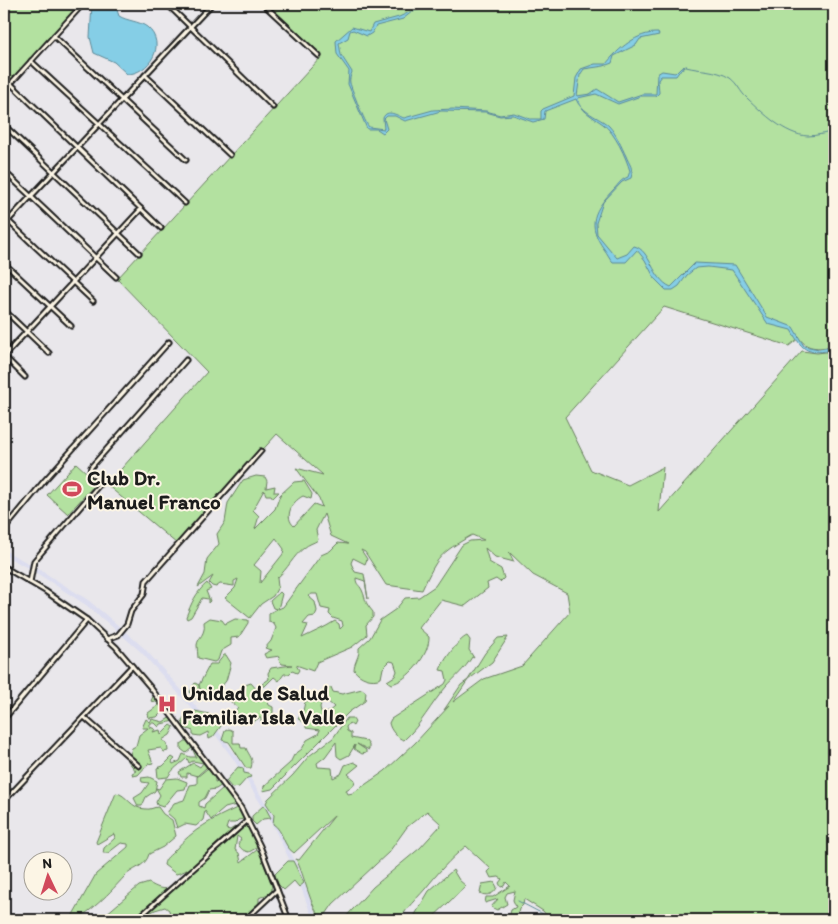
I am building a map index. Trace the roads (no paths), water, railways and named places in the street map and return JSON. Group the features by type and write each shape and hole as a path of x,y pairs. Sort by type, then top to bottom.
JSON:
{"street":[{"path":"4,91 83,4"},
{"path":"168,4 273,107"},
{"path":"4,225 212,4"},
{"path":"263,4 320,56"},
{"path":"54,36 186,160"},
{"path":"31,60 185,203"},
{"path":"146,75 230,155"},
{"path":"11,84 161,228"},
{"path":"4,124 139,253"},
{"path":"4,171 116,277"},
{"path":"26,377 4,356 141,209"},
{"path":"4,217 93,301"},
{"path":"4,263 70,326"},
{"path":"4,310 49,353"},
{"path":"4,530 45,480 169,342"},
{"path":"30,582 34,560 99,485 100,481 91,473 90,468 186,360"},
{"path":"108,639 118,635 127,624 131,611 144,594 146,581 261,451"},
{"path":"4,568 30,582 87,620 108,639 132,666 224,783 248,820 289,920"},
{"path":"4,719 87,620"},
{"path":"4,801 132,666"},
{"path":"84,717 139,766"},
{"path":"136,920 248,820"},
{"path":"245,920 277,890"}],"water":[{"path":"92,4 115,4 119,16 147,27 153,34 156,42 156,49 149,64 135,73 127,74 114,62 94,53 90,37"},
{"path":"427,4 447,4 413,11 403,19 376,26 372,33 367,36 353,30 350,31 348,38 339,43 341,55 352,72 351,87 369,127 384,129 383,118 390,113 404,118 433,110 453,109 486,111 500,115 514,113 530,119 541,119 541,111 543,109 574,96 576,78 581,69 595,64 606,64 616,53 635,38 650,33 658,33 659,35 640,39 636,45 614,56 612,63 584,69 580,75 577,96 590,94 597,89 618,102 642,94 656,94 657,74 662,71 675,73 681,67 687,66 681,69 676,76 661,76 658,80 659,93 656,96 641,96 618,104 596,94 578,98 586,111 612,129 632,169 631,178 622,182 603,202 596,223 597,234 617,258 627,254 634,246 640,249 655,272 671,287 695,263 735,265 767,317 793,327 804,346 819,349 834,347 834,350 818,352 808,350 803,347 791,330 768,324 732,270 708,267 696,268 687,275 679,286 673,290 666,290 655,279 645,260 637,250 626,262 613,262 598,240 594,225 595,218 601,204 623,179 628,177 630,171 623,152 612,133 584,110 576,99 545,111 544,119 533,122 513,115 500,116 486,112 441,111 405,121 395,116 387,116 384,119 387,129 383,133 377,129 367,129 348,84 349,71 337,54 336,41 352,27 369,32 373,24 399,17"}],"waterway":[{"path":"686,67 713,72 730,78 760,110 791,132 808,136 834,131"},
{"path":"518,901 543,914 548,920"}],"place":[{"name":"Club Dr. Manuel Franco","path":"72,489"},
{"name":"Unidad de Salud Familiar Isla Valle","path":"167,704"}]}
